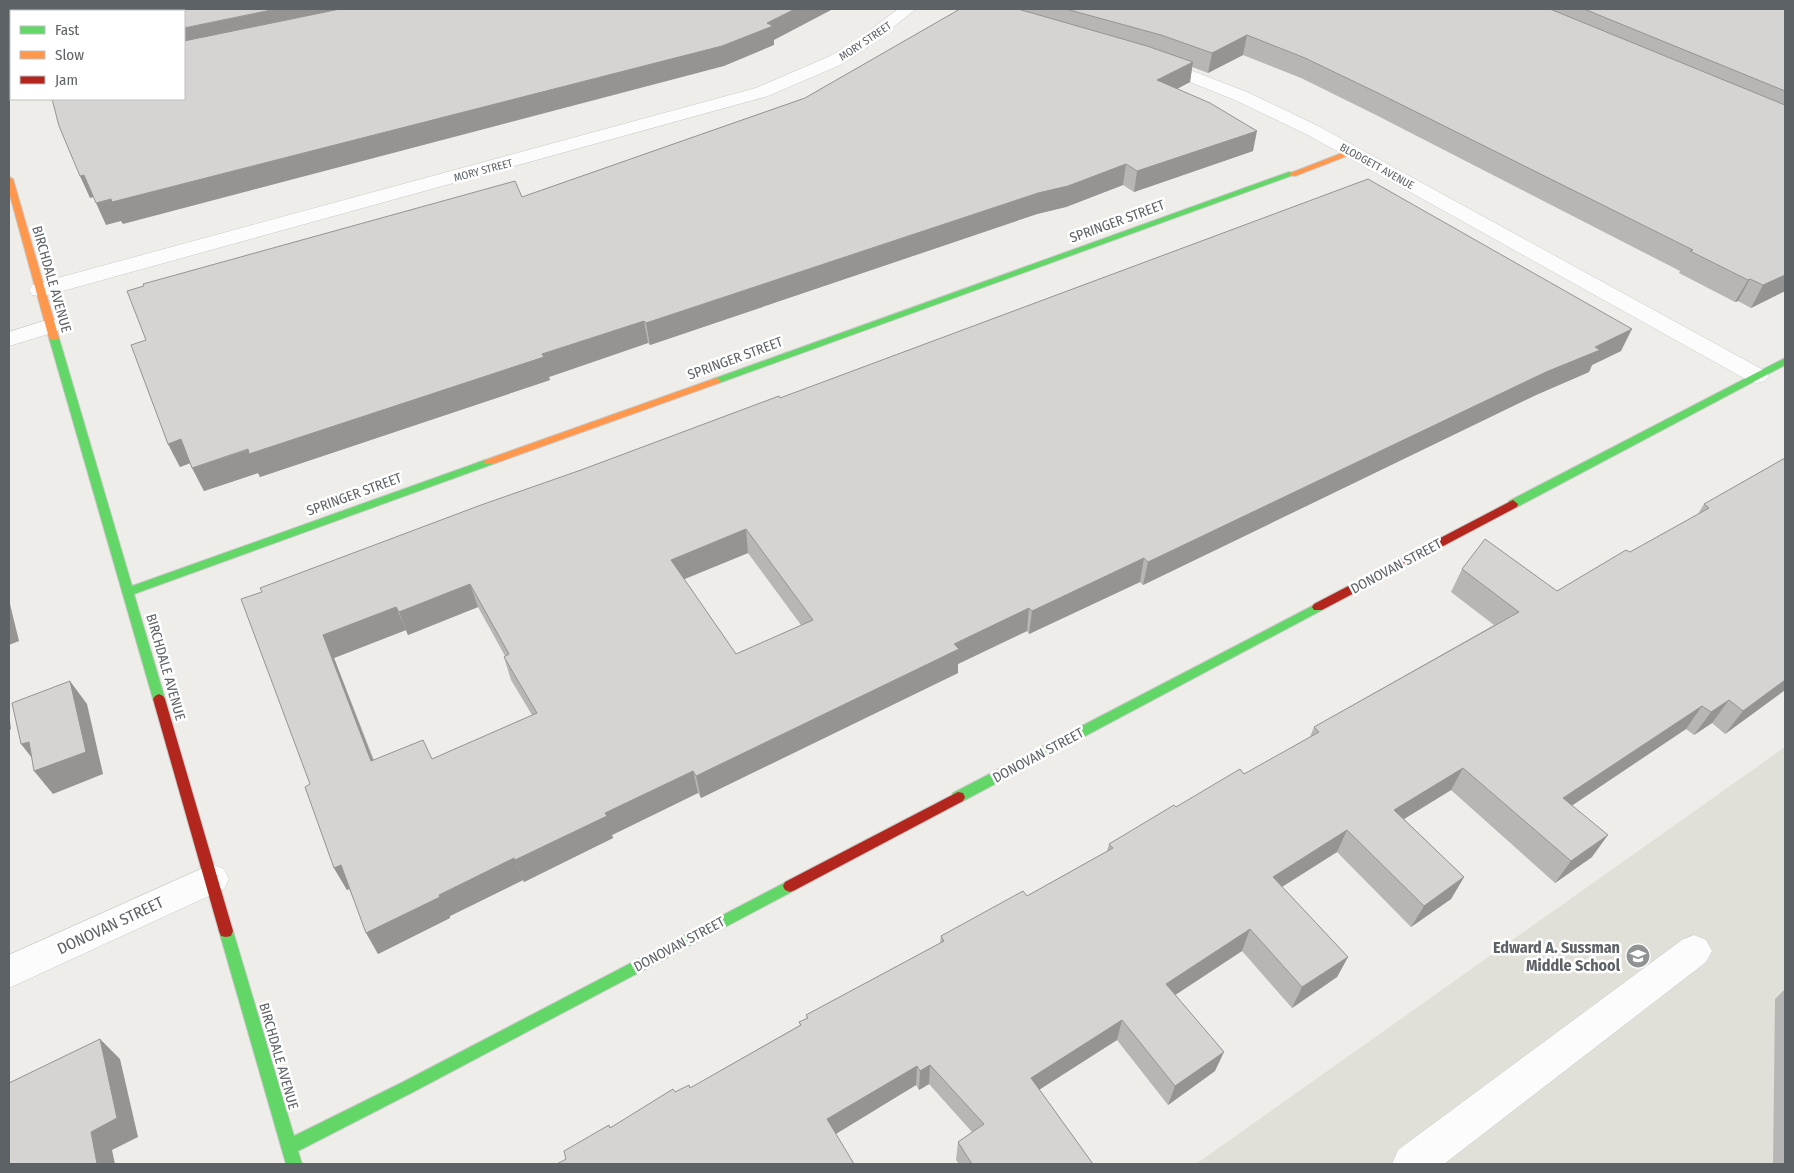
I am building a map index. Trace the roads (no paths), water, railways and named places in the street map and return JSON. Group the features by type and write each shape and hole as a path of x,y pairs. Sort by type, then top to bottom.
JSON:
{"street":[{"name":"MORY STREET","path":"40,290 762,92 834,61 858,47 908,9"},
{"name":"BLODGETT AVENUE","path":"1143,57 1241,96 1353,152 1757,376"},
{"name":"SPRINGER STREET","path":"128,592 1353,152"},
{"name":"BIRCHDALE AVENUE","path":"9,179 294,1164"},
{"path":"9,339 50,326"},
{"name":"DONOVAN STREET","path":"289,1147 417,1082 1785,362"},
{"name":"DONOVAN STREET","path":"9,972 212,879"},
{"path":"1412,1164 1694,952"}],"place":[{"name":"Edward A. Sussman Middle School","path":"1638,956"}]}
